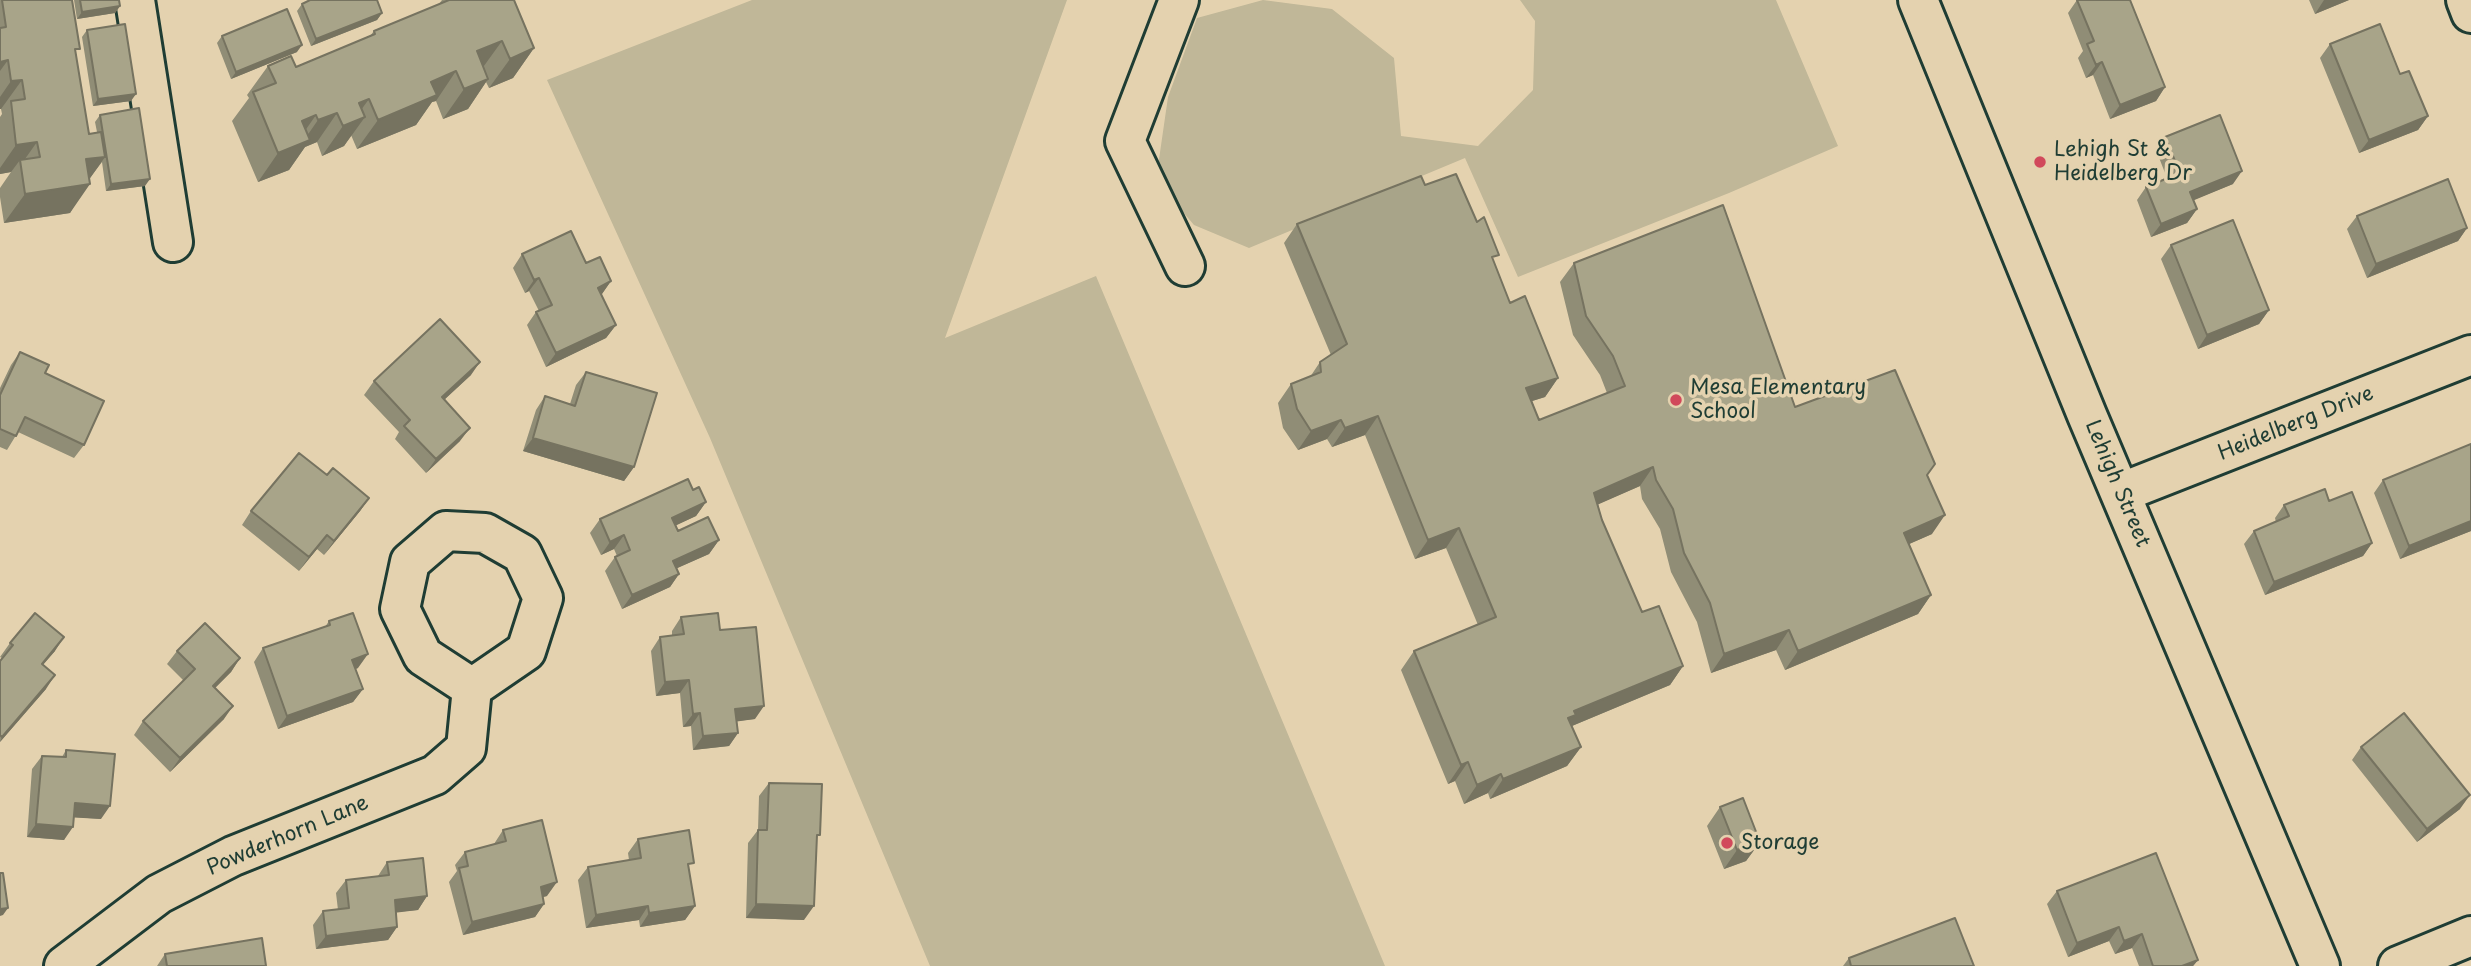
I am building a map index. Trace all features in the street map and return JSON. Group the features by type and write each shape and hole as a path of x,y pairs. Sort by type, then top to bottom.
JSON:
{"street":[{"path":"135,0 173,242"},
{"path":"1179,0 1125,141 1185,267"},
{"name":"Lehigh Street","path":"1918,0 2120,493 2320,966"},
{"path":"2466,0 2471,13"},
{"name":"Heidelberg Drive","path":"2120,493 2471,355"},
{"name":"Powderhorn Lane","path":"64,966 172,887 233,856 435,775 466,748 472,688"},
{"path":"2398,966 2471,936"}],"shaded area":[{"path":"752,0 1067,0 945,338 1096,276 1385,966 930,966 710,438 547,80"},
{"path":"1263,0 1332,9 1394,58 1401,136 1478,146 1533,90 1535,21 1520,0 1776,0 1838,146 1729,193 1518,277 1465,158 1249,248 1194,225 1156,180 1168,97 1197,18"}],"building":[{"path":"2,0 72,0 80,49 75,49 89,134 101,132 105,157 86,159 90,184 25,194 20,160 40,157 37,142 16,145 11,101 25,99 22,80 11,81 8,60 0,62 0,28 6,27"},
{"path":"80,0 119,0 120,6 82,12"},
{"path":"310,0 377,0 382,13 316,39 302,4"},
{"path":"449,0 514,0 534,48 510,59 502,41 477,51 488,79 464,89 456,71 431,82 437,95 378,120 369,99 359,103 365,117 343,126 337,113 318,120 316,115 302,121 310,140 278,153 253,92 276,83 268,66 291,56 296,67"},
{"path":"2077,0 2130,0 2165,87 2120,105 2102,62 2096,65 2087,44 2094,41"},
{"path":"287,9 302,45 236,72 222,36"},
{"path":"125,24 136,94 98,99 87,30"},
{"path":"2380,24 2400,74 2409,71 2428,116 2369,140 2330,44"},
{"path":"139,108 150,179 111,184 100,115"},
{"path":"2220,115 2242,171 2190,192 2197,209 2161,224 2146,187 2180,173 2165,137"},
{"name":"Mesa Elementary School","path":"1456,174 1477,222 1484,217 1499,255 1492,257 1510,303 1525,296 1558,378 1526,388 1539,420 1625,386 1613,356 1586,316 1574,263 1723,205 1795,407 1895,370 1935,464 1927,475 1945,515 1904,533 1931,595 1798,651 1789,630 1724,654 1710,603 1684,553 1673,509 1656,480 1653,467 1594,493 1602,520 1642,612 1659,606 1683,666 1574,711 1576,715 1568,718 1581,747 1503,779 1501,774 1477,785 1468,762 1461,765 1414,651 1496,617 1459,528 1428,540 1378,416 1345,428 1341,420 1311,431 1297,409 1291,384 1321,372 1320,362 1347,344 1297,224 1421,176 1425,185"},
{"path":"2448,179 2467,228 2376,264 2357,216"},
{"path":"2233,220 2269,310 2207,335 2171,245"},
{"path":"571,231 586,263 600,257 611,281 598,288 616,325 556,353 536,312 552,305 539,278 534,280 522,254"},
{"path":"440,319 480,362 442,397 470,428 436,459 404,426 410,420 374,381"},
{"path":"20,352 49,365 45,373 104,401 84,445 25,417 16,436 0,429 0,395"},
{"path":"586,372 657,393 634,467 533,438 545,396 575,406"},
{"path":"2471,444 2471,521 2409,546 2383,480"},
{"path":"299,453 327,475 333,468 369,498 334,541 327,535 309,557 251,511"},
{"path":"688,479 693,490 699,487 706,502 672,518 678,531 708,517 719,540 673,561 679,574 632,595 615,557 630,550 624,535 610,542 600,519"},
{"path":"2325,489 2329,501 2352,492 2372,543 2274,582 2254,531 2289,516 2284,505"},
{"path":"35,613 64,637 42,664 55,675 2,737 0,661 13,645 10,643"},
{"path":"353,613 368,654 352,660 363,689 287,716 263,648 330,625 329,621"},
{"path":"718,613 720,630 756,627 764,706 735,709 738,733 703,736 700,713 693,714 689,680 665,682 660,637 684,634 681,617"},
{"path":"205,623 240,658 213,686 233,706 180,758 143,721 195,669 177,651"},
{"path":"2404,713 2470,795 2427,829 2361,747"},
{"path":"66,750 115,754 110,806 75,803 73,827 36,824 42,756 66,757"},
{"path":"769,783 822,784 814,906 756,904 758,830 767,830"},
{"path":"1743,798 1760,842 1737,850 1720,807"},
{"path":"542,820 557,882 541,887 544,904 472,922 459,868 468,866 465,852 506,841 503,830"},
{"path":"689,830 694,863 688,864 695,906 649,913 648,906 596,915 588,867 641,858 638,839"},
{"path":"2156,853 2198,960 2182,966 2153,966 2142,934 2124,941 2119,927 2077,943 2057,891"},
{"path":"423,858 427,896 395,900 397,927 326,936 323,911 349,908 346,880 389,875 387,862"},
{"path":"0,873 3,873 8,908 0,909"},
{"path":"1955,918 1974,966 1851,966 1849,958"},
{"path":"262,938 266,966 167,966 165,954"}],"place":[{"name":"Lehigh St & Heidelberg Dr","path":"2040,162"},
{"name":"Mesa Elementary School","path":"1676,400"},
{"name":"Storage","path":"1727,843"}]}
